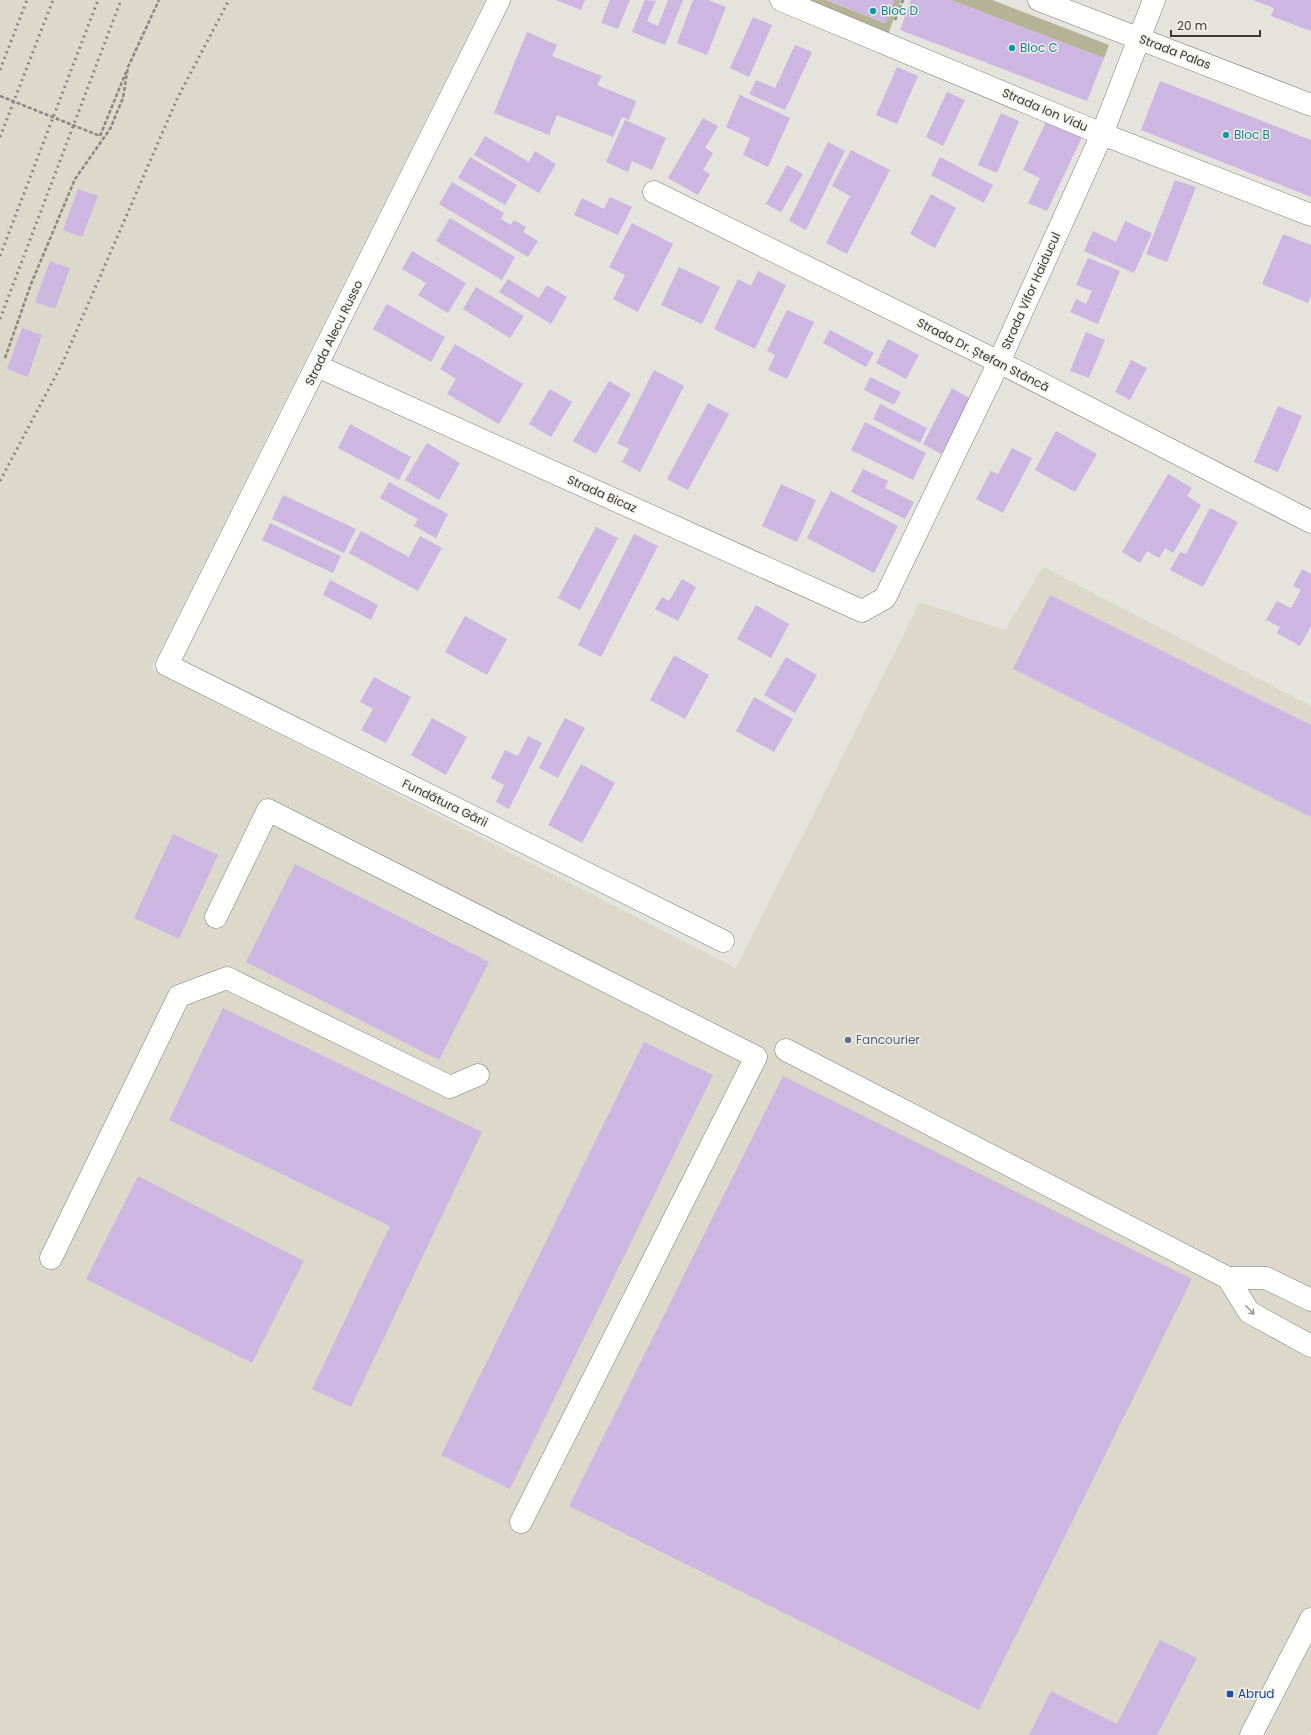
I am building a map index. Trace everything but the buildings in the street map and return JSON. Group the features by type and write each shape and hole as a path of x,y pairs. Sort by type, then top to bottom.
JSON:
{"street":[{"name":"Strada Alecu Russo","path":"167,665 499,0"},
{"name":"Strada Ion Vidu","path":"781,0 1102,134 1311,215"},
{"name":"Strada Palas","path":"1039,0 1311,105"},
{"name":"Strada Vifor Haiducul","path":"886,598 999,362 1102,134 1154,0"},
{"name":"Strada Dr. Ștefan Stâncă","path":"654,192 999,362 1311,522"},
{"name":"Strada Bicaz","path":"317,366 862,611 886,598"},
{"name":"Fundătura Gării","path":"167,665 723,941"},
{"path":"216,918 268,810 756,1057 521,1522"},
{"path":"51,1258 178,996 227,978 450,1087 478,1075"},
{"path":"786,1050 1228,1278 1266,1278 1311,1300"},
{"path":"1228,1278 1249,1312 1311,1346"},
{"path":"1251,1735 1311,1619"}],"path":[{"path":"0,96 100,136 128,67 159,0"},
{"path":"4,358 31,284 74,179 112,123 123,98 128,67"}],"shaded area":[{"path":"0,0 485,0 151,669 736,968 920,602 1005,630 1043,567 1311,706 1311,1731 1309,1735 0,1735"},
{"path":"801,0 826,0 885,23 894,0 901,0 888,34"},
{"path":"951,0 992,0 1109,45 1104,58"}],"railway":[{"path":"0,70 27,0"},
{"path":"0,137 53,0"},
{"path":"0,256 98,0"},
{"path":"0,319 121,0"},
{"path":"0,481 63,362 177,99 229,0"}],"place":[{"name":"Bloc D","path":"873,11"},
{"name":"Bloc C","path":"1012,48"},
{"name":"Bloc B","path":"1226,135"},
{"name":"Fancourier","path":"848,1040"},
{"name":"Abrud","path":"1230,1694"}]}
